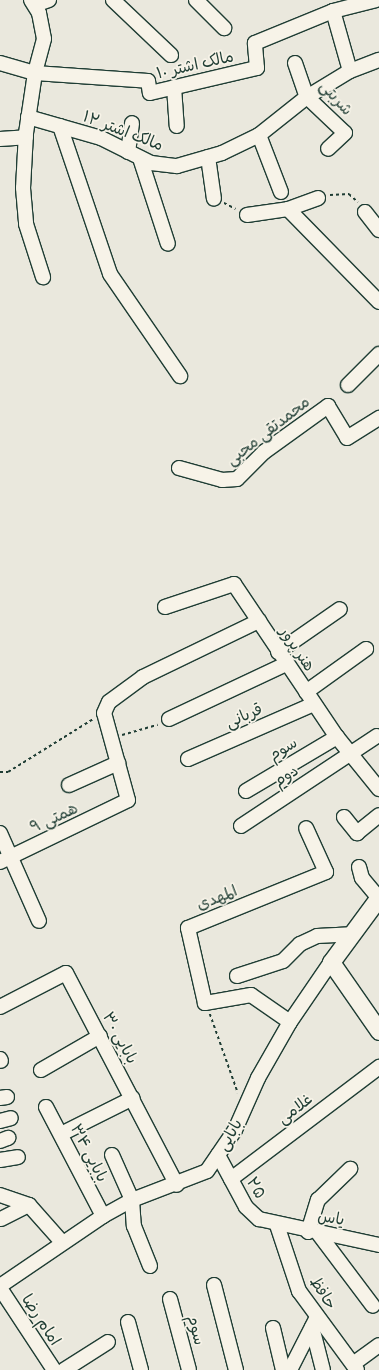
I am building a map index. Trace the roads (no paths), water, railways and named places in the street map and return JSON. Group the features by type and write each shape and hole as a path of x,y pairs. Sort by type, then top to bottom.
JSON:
{"main road":[{"name":"بابایی","path":"331,962 350,934 379,898"},
{"path":"331,962 379,1032"}],"street":[{"path":"43,277 26,224 26,137 35,73 44,39 33,2 49,0"},
{"path":"113,0 171,55"},
{"path":"196,0 224,28"},
{"name":"مالک اشتر ۱۰","path":"0,63 35,73 148,81 150,93 257,68 255,44 347,4 376,0"},
{"path":"333,11 350,71"},
{"name":"مالک اشتر ۱۲","path":"28,117 101,138 140,158 177,166 208,157 259,135 307,96 350,71 379,60"},
{"name":"شربتی","path":"296,62 307,96 345,133 328,149"},
{"path":"174,87 177,126"},
{"path":"128,152 132,123"},
{"path":"60,126 110,274 180,376"},
{"path":"259,135 280,192"},
{"path":"0,139 26,137"},
{"path":"208,157 214,199"},
{"path":"140,158 168,244"},
{"path":"247,215 288,209 318,198"},
{"path":"288,209 379,302"},
{"path":"365,212 379,230"},
{"path":"348,385 379,354"},
{"name":"محمدتقی محبی","path":"179,468 222,480 238,479 264,452 328,406 347,438 379,418"},
{"name":"هنر پرور","path":"165,607 234,584 282,658 349,755 378,785"},
{"path":"169,719 282,658 340,609"},
{"path":"69,786 118,763 104,713 109,702 143,677 259,621"},
{"name":"قربانی","path":"188,759 310,698 366,649"},
{"name":"دوم","path":"241,826 377,736"},
{"name":"سوم","path":"246,791 337,737"},
{"name":"همتی ۹","path":"5,860 121,806 128,800 118,763"},
{"path":"344,817 357,833 379,815"},
{"name":"المهدی","path":"290,1022 251,995 206,1003 188,928 326,872 306,828"},
{"path":"0,833 5,860 39,922"},
{"path":"358,867 362,878 379,898"},
{"path":"237,976 283,961 300,944 317,936 350,934"},
{"name":"بابایی","path":"0,1287 61,1241 102,1216 132,1200 177,1185 207,1171 218,1155 244,1109 290,1022 331,962"},
{"name":"بابایی ۳۰","path":"0,1007 66,973 133,1098 177,1185"},
{"path":"41,1070 100,1036"},
{"name":"غلامی","path":"231,1179 379,1067"},
{"path":"60,1134 133,1098"},
{"name":"بابایی ۳۴","path":"46,1107 102,1216"},
{"path":"112,1155 132,1200 134,1226 150,1266"},
{"name":"۲۵","path":"218,1155 252,1214 277,1225"},
{"path":"0,1160 18,1157"},
{"path":"350,1169 318,1200 313,1232 373,1306"},
{"path":"0,1195 29,1205 61,1241"},
{"path":"1,1219 29,1205"},
{"name":"یاس","path":"277,1225 379,1245"},
{"name":"حافظ","path":"277,1225 299,1291 314,1322 355,1367"},
{"path":"214,1285 236,1370"},
{"name":"امام رضا","path":"0,1287 54,1370"},
{"name":"سوم","path":"170,1299 189,1370"},
{"path":"128,1322 141,1370"},
{"path":"290,1370 314,1322"},
{"path":"314,1322 323,1370"},
{"path":"273,1328 283,1370"},
{"path":"64,1370 108,1342"},
{"path":"355,1367 379,1345"}]}
